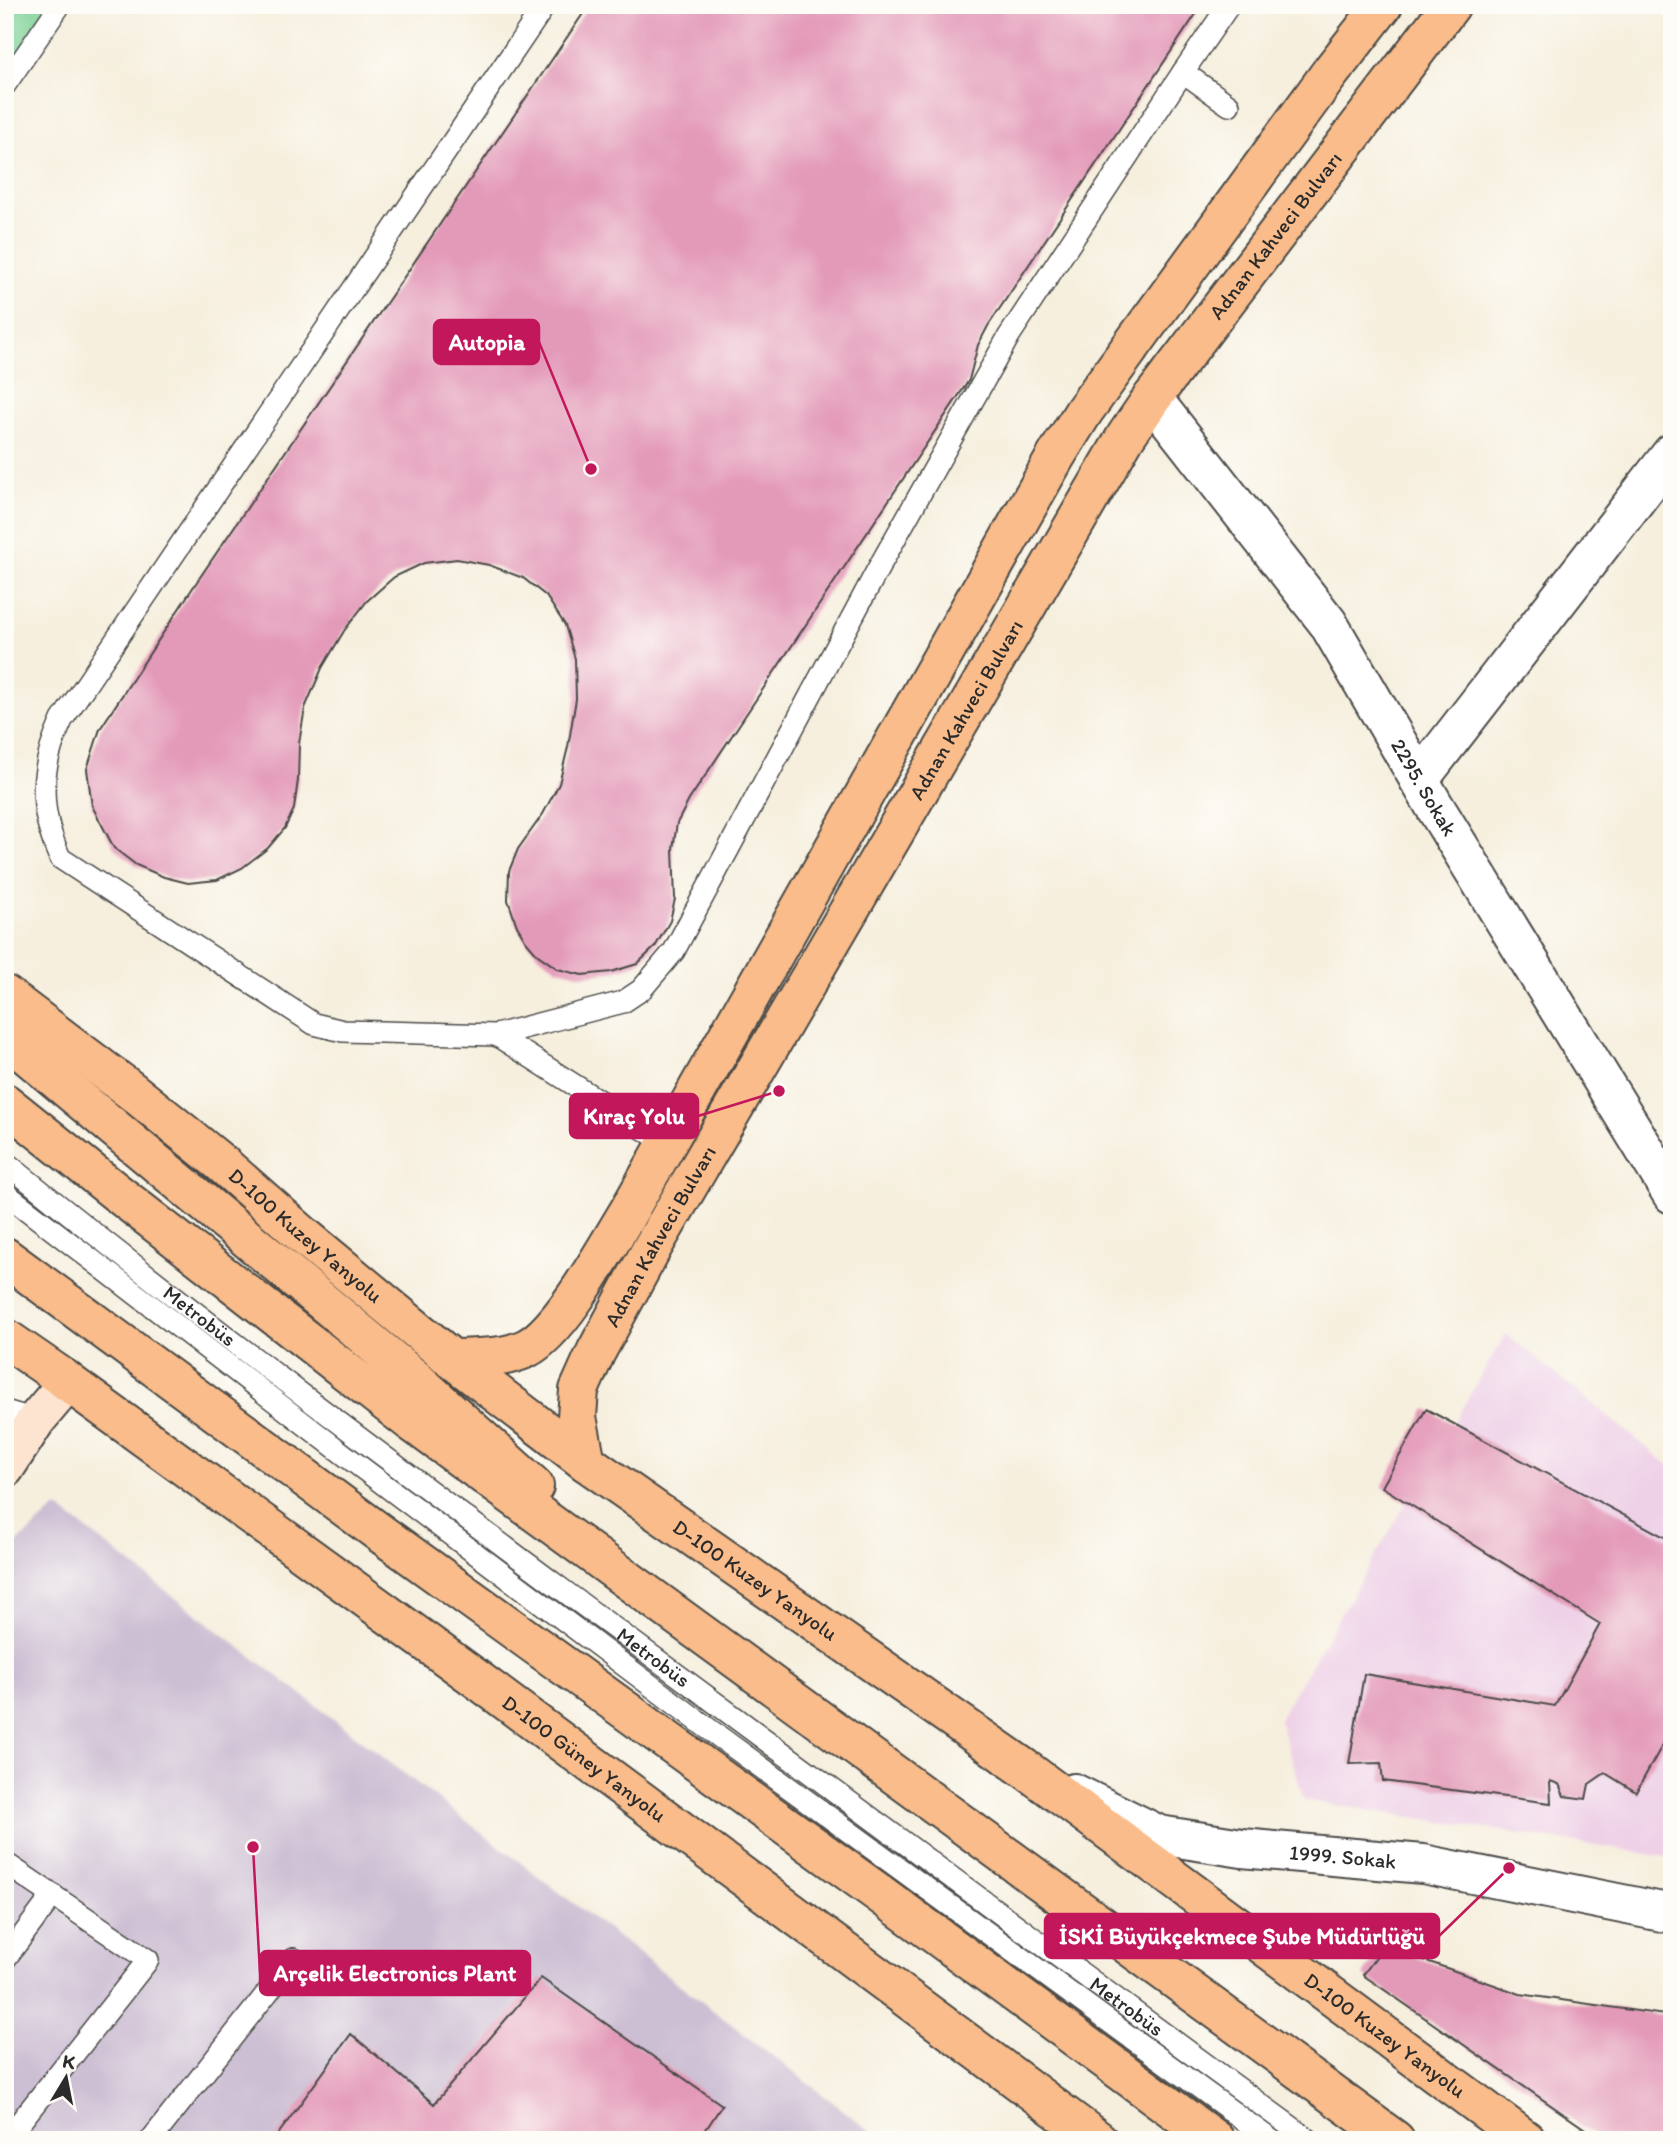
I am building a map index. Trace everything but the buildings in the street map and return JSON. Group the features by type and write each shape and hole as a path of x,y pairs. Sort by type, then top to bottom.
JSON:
{"main road":[{"name":"Adnan Kahveci Bulvarı","path":"453,1359 485,1358 528,1348 550,1329 579,1291 667,1144 1056,456 1115,366 1382,5"},
{"name":"Adnan Kahveci Bulvarı","path":"586,1462 576,1404 579,1390 602,1340 659,1237 1126,436 1152,398 1451,5"},
{"path":"1115,366 1152,398"},
{"name":"D-100 Kuzey Yanyolu","path":"5,995 133,1092 453,1359 586,1462 1024,1768 1527,2140"},
{"path":"5,1037 423,1386 518,1470 624,1577"},
{"path":"5,1102 410,1421 1395,2140"},
{"path":"5,1257 1215,2140"},
{"name":"D-100 Güney Yanyolu","path":"5,1338 485,1686 1098,2140"},
{"path":"5,1446 21,1416 65,1380"},
{"path":"5,1468 21,1416"}],"street":[{"name":"2295. Sokak","path":"1152,398 1328,622 1419,780 1672,1194"},
{"path":"1419,780 1672,453"},
{"name":"1999. Sokak","path":"1024,1768 1159,1835 1242,1848 1423,1864 1672,1914"}],"lane":[{"path":"5,85 60,5"},
{"path":"545,5 62,720 51,744 44,770 43,796 46,817 61,858 314,1024 343,1031 496,1035 623,1002 642,989 674,951 879,567 1009,336 1230,5"},
{"path":"1183,72 1229,105"},
{"path":"496,1035 667,1144"},
{"name":"Metrobüs","path":"5,1162 215,1327 503,1546 1309,2140"},
{"name":"Metrobüs","path":"5,1193 376,1479 710,1730 1271,2140"},
{"path":"5,1863 148,1960 6,2140"},
{"path":"5,1959 53,1895"},
{"path":"151,2140 294,1959"}],"shaded area":[{"path":"1506,1334 1672,1468 1672,1858 1304,1800 1279,1719"},
{"path":"57,1507 882,2140 5,2140 5,1554"}],"green space":[{"path":"5,5 59,5 5,72"}],"place":[{"name":"Autopia","path":"591,469"},
{"name":"Kıraç Yolu","path":"779,1091"},
{"name":"Arçelik Electronics Plant","path":"253,1847"},
{"name":"İSKİ Büyükçekmece Şube Müdürlüğü","path":"1509,1868"}]}
